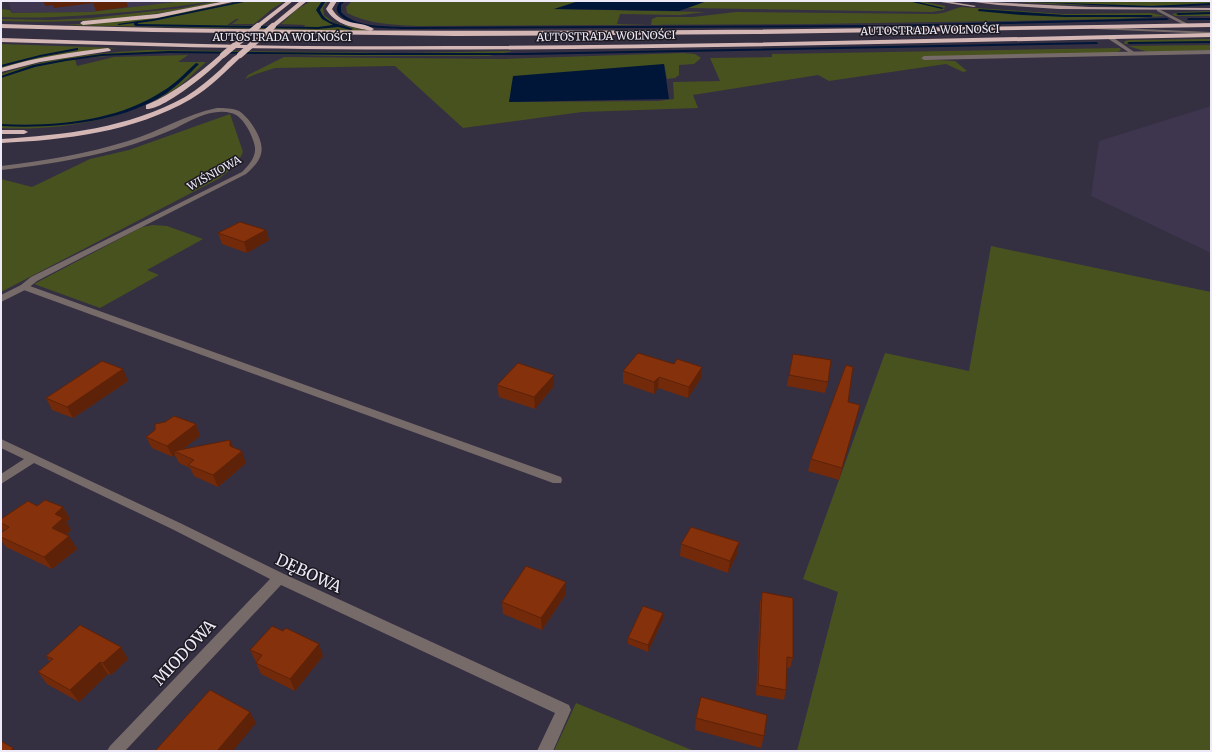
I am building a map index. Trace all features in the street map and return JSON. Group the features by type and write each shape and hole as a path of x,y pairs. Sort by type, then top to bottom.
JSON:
{"highway":[{"path":"1,26 137,18 234,1"},
{"path":"1,132 56,130 96,123 138,111 174,96 290,1"},
{"path":"1,140 42,138 82,133 128,123 173,106 199,91 292,9 304,1"},
{"path":"334,1 328,9 331,15 336,19 361,27 408,34"},
{"name":"AUTOSTRADA WOLNOŚCI","path":"1,26 147,32 408,34 781,32 1211,25"},
{"name":"AUTOSTRADA WOLNOŚCI","path":"1,40 154,46 330,48 608,46 1211,34"},
{"path":"1,70 63,56 154,46"}],"main road":[{"path":"936,1 1038,12 1087,13 1133,10"},
{"path":"968,1 1038,7 1133,10 1211,9"}],"street":[{"path":"924,58 1211,52"},
{"name":"WIŚNIOWA","path":"1,168 39,163 94,152 156,134 200,114 212,112 232,111 242,116 258,144 257,159 244,173 82,254 34,279 24,287 1,299"},
{"name":"DĘBOWA","path":"1,443 176,526 279,578 564,710 545,751"},
{"path":"1,480 33,458"},
{"name":"MIODOWA","path":"116,751 279,578"}],"lane":[{"path":"1158,10 1188,25"},
{"path":"1092,37 1211,25"},
{"path":"1076,27 1211,34"},
{"path":"1109,37 1135,54"},
{"path":"24,287 557,480"}],"shaded area":[{"path":"8,1 168,1 170,3 90,12 12,13"},
{"path":"1211,106 1211,253 1091,196 1099,141"}],"green space":[{"path":"184,1 211,1 165,8 103,14 53,17 1,17 1,9 10,10 12,13 90,12"},
{"path":"224,1 141,16 57,22 1,21 1,19 51,20 91,18 182,8"},
{"path":"242,1 285,1 272,9 254,24 232,24 239,19 236,19 227,25 304,27 305,25 281,24 296,10 311,1 328,1 323,8 324,15 334,23 369,31 64,25 109,22"},
{"path":"352,1 579,1 555,9 706,12 680,15 620,14 617,24 646,25 417,26 381,23 355,17 347,13 346,7"},
{"path":"707,1 920,1 945,6 944,10 932,12 687,8"},
{"path":"1005,1 1211,1 1211,5 1130,6"},
{"path":"961,7 1064,14 1151,13 1165,16 1118,19 651,25 652,19 657,17 693,17 736,12 935,14"},
{"path":"1211,11 1211,16 1175,16 1172,14 1182,12"},
{"path":"1211,39 1211,43 1124,44 1125,41 1131,40"},
{"path":"1,44 118,48 59,55 1,68"},
{"path":"1211,45 1211,50 1148,52 1128,46"},
{"path":"1120,48 1121,50 1115,53 921,57 923,59 955,61 967,71 963,72 946,64 829,81 818,75 693,95 698,108 582,112 463,128 395,66 275,68 245,79 248,75 284,57 503,59 683,53 695,54 701,58 694,64 679,65 679,75 675,78 667,79 664,64 509,102 658,101 674,99 673,82 720,81 710,58 772,57 772,54"},
{"path":"148,50 404,53 513,51 489,56 339,56 141,53 75,59 77,66 114,57 188,55 178,62 206,62 174,90 150,103 130,111 66,126 22,129 1,128 1,74 19,68 55,60 92,54"},
{"path":"230,114 243,152 237,164 220,178 1,292 1,179 32,187 90,159 129,150"},
{"path":"153,225 167,226 203,239 147,270 159,275 100,308 34,284 142,227"},
{"path":"991,246 1211,292 1211,751 797,751 838,592 803,579 885,353 969,371"},
{"path":"576,703 694,751 554,751"}],"water":[{"path":"579,1 707,1 679,11 554,9"},
{"path":"664,64 669,99 509,102 513,76"}],"building":[{"path":"92,1 107,1 93,3"},
{"path":"240,222 266,230 244,242 218,233"},
{"path":"638,353 674,364 677,359 702,367 689,387 659,377 654,382 623,371"},
{"path":"793,354 831,360 828,382 789,375"},
{"path":"102,361 123,369 67,407 46,398"},
{"path":"518,363 554,375 534,397 497,385"},
{"path":"846,365 853,367 848,402 860,405 842,468 811,459"},
{"path":"174,416 196,424 167,446 146,437 155,430 155,424 165,422"},
{"path":"230,440 230,446 242,451 213,475 188,465 194,460 174,451"},
{"path":"45,500 63,507 55,514 63,518 52,528 69,536 44,557 1,537 1,533 9,527 1,523 1,519 28,501 37,506"},
{"path":"691,527 739,542 730,561 681,544"},
{"path":"526,566 566,582 541,618 502,602"},
{"path":"762,592 793,598 793,658 787,657 786,690 758,685"},
{"path":"643,606 663,613 648,645 628,638"},
{"path":"80,625 121,647 103,663 100,662 70,690 38,672 53,659 46,656"},
{"path":"272,626 283,631 286,628 319,644 290,679 256,663 262,655 250,650"},
{"path":"210,690 250,712 217,751 155,751"},
{"path":"701,697 767,715 764,736 696,718"},
{"path":"1,741 13,748 10,751 1,751"}],"waterway":[{"path":"136,22 247,1"},
{"path":"324,1 318,10 320,15 332,24 351,29"},
{"path":"343,1 338,8 339,12 344,18 364,25 402,28 891,26 1167,19"},
{"path":"910,1 942,8"},
{"path":"1012,1 1152,7 1211,4"},
{"path":"979,10 1065,16 1151,16"},
{"path":"1178,14 1211,13"},
{"path":"1188,19 1211,19"},
{"path":"119,24 136,22"},
{"path":"136,22 136,25 318,28 337,26"},
{"path":"1129,43 1211,42"},
{"path":"1,77 34,66 66,60 102,55 169,52 523,54 1097,43"},
{"path":"1,66 40,56 77,49"},
{"path":"1,125 41,126 63,124 108,116 129,109 165,92 197,64"}]}
